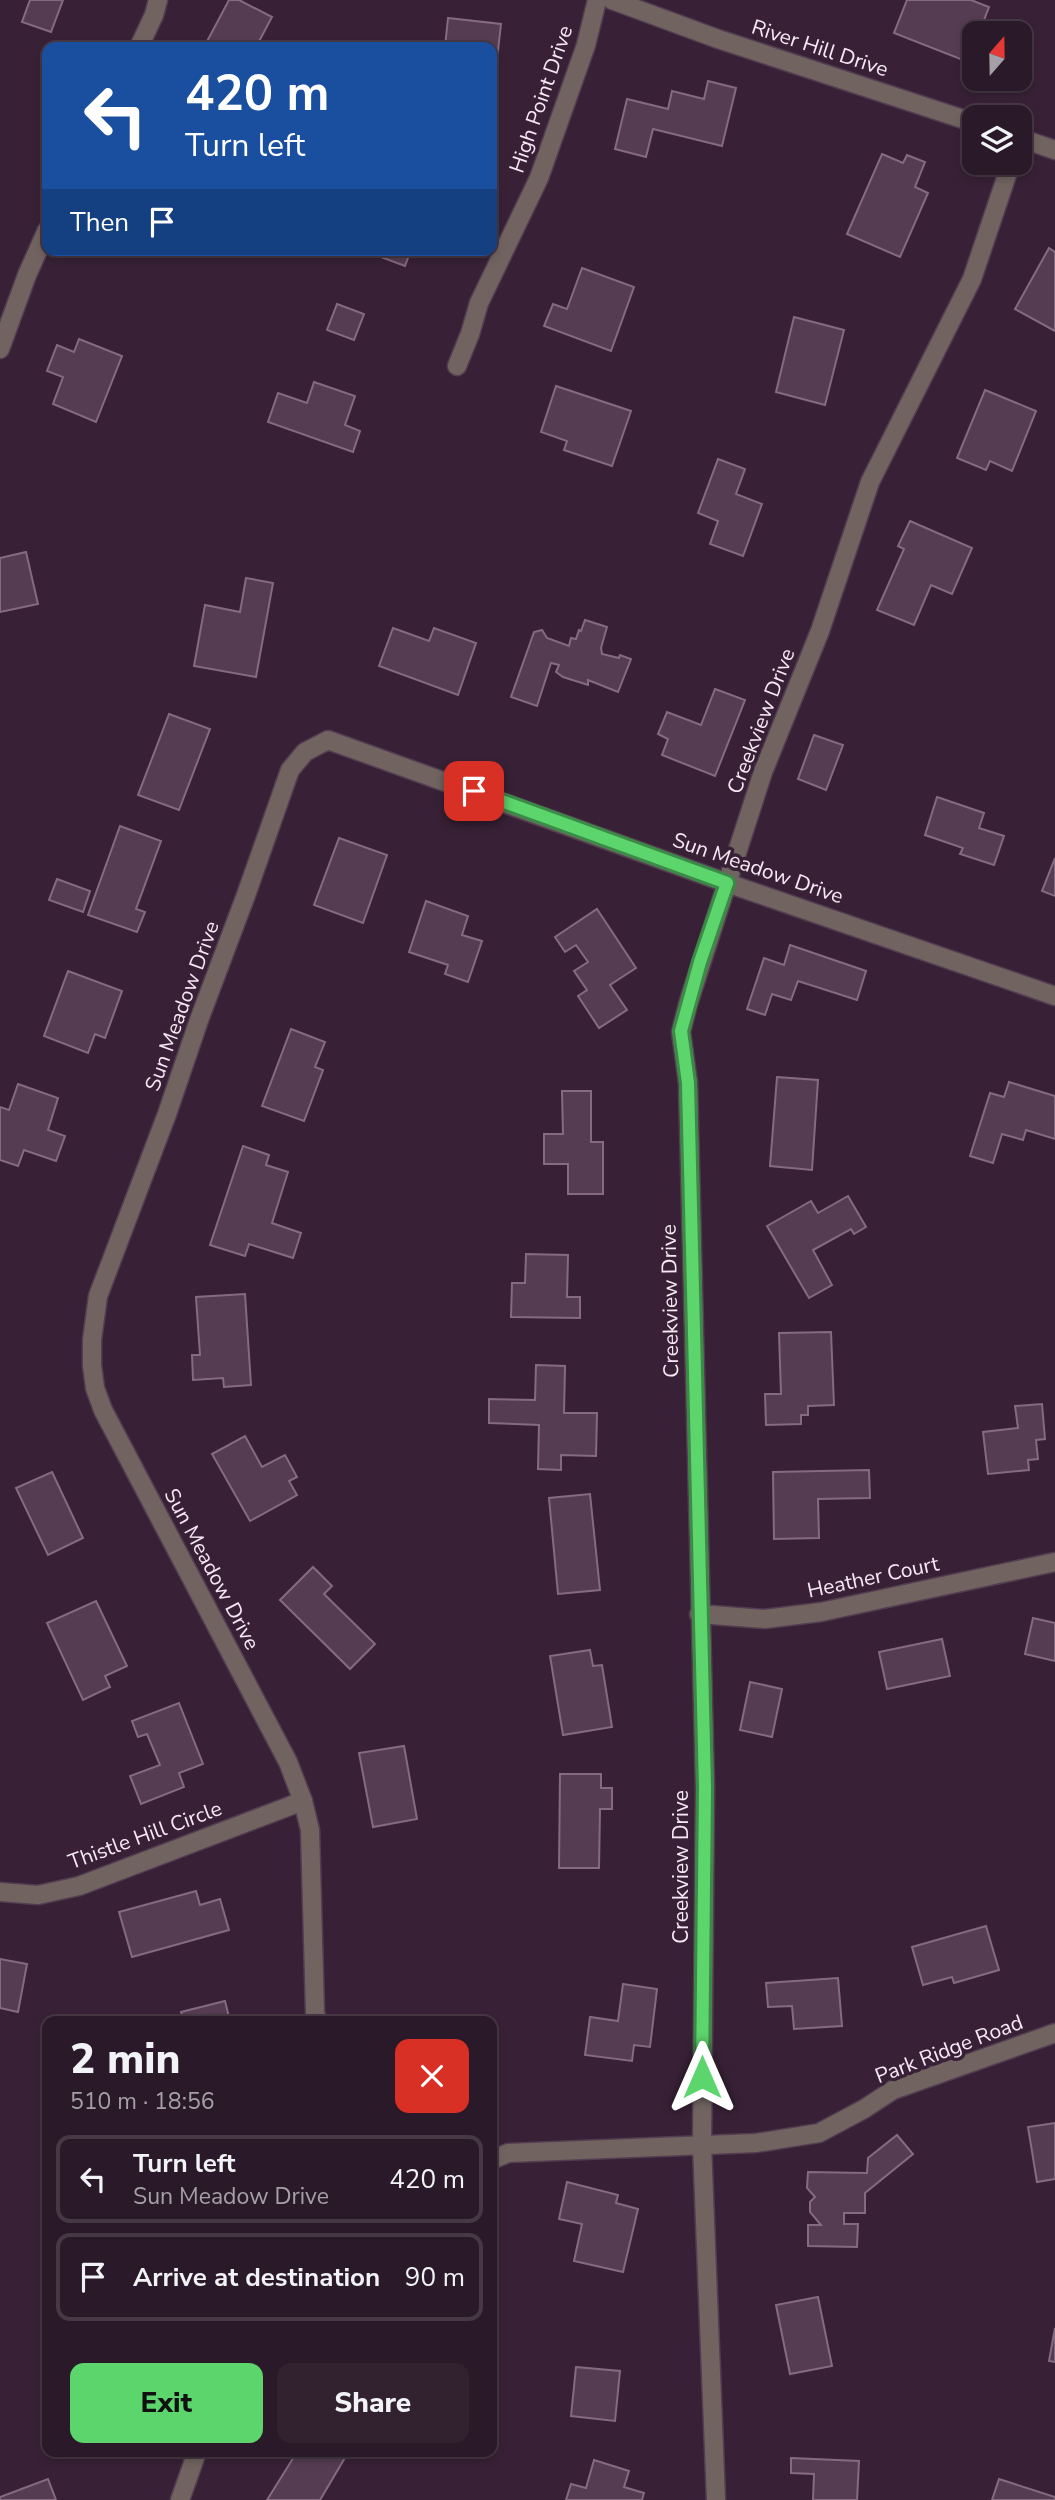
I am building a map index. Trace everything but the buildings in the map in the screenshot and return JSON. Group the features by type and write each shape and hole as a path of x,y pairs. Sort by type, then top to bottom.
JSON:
{"street":[{"path":"141,42 158,0"},
{"name":"High Point Drive","path":"457,366 479,303 539,178 586,45 597,0"},
{"name":"River Hill Drive","path":"612,0 718,39 962,119"},
{"path":"1032,142 1055,150"},
{"name":"Creekview Drive","path":"716,2500 702,2145 705,1788 688,1083 681,1031 700,962 764,772 820,631 870,482 972,279 1006,175"},
{"path":"0,349 42,241"},
{"name":"Sun Meadow Drive","path":"316,2016 310,1830 303,1801 288,1762 103,1410 94,1388 92,1340 97,1296 167,1114 198,1020 290,770 305,752 328,740 727,883 1055,996"},
{"name":"Heather Court","path":"699,1614 765,1619 821,1612 1055,1562"},
{"name":"Thistle Hill Circle","path":"0,1892 38,1895 79,1886 303,1801"},
{"name":"Park Ridge Road","path":"497,2158 508,2153 756,2143 819,2133 893,2090 1055,2033"},
{"path":"180,2500 195,2457"}],"route":[{"path":"474,791 727,883 700,962 681,1031 688,1083 705,1788 702,2077"}]}
